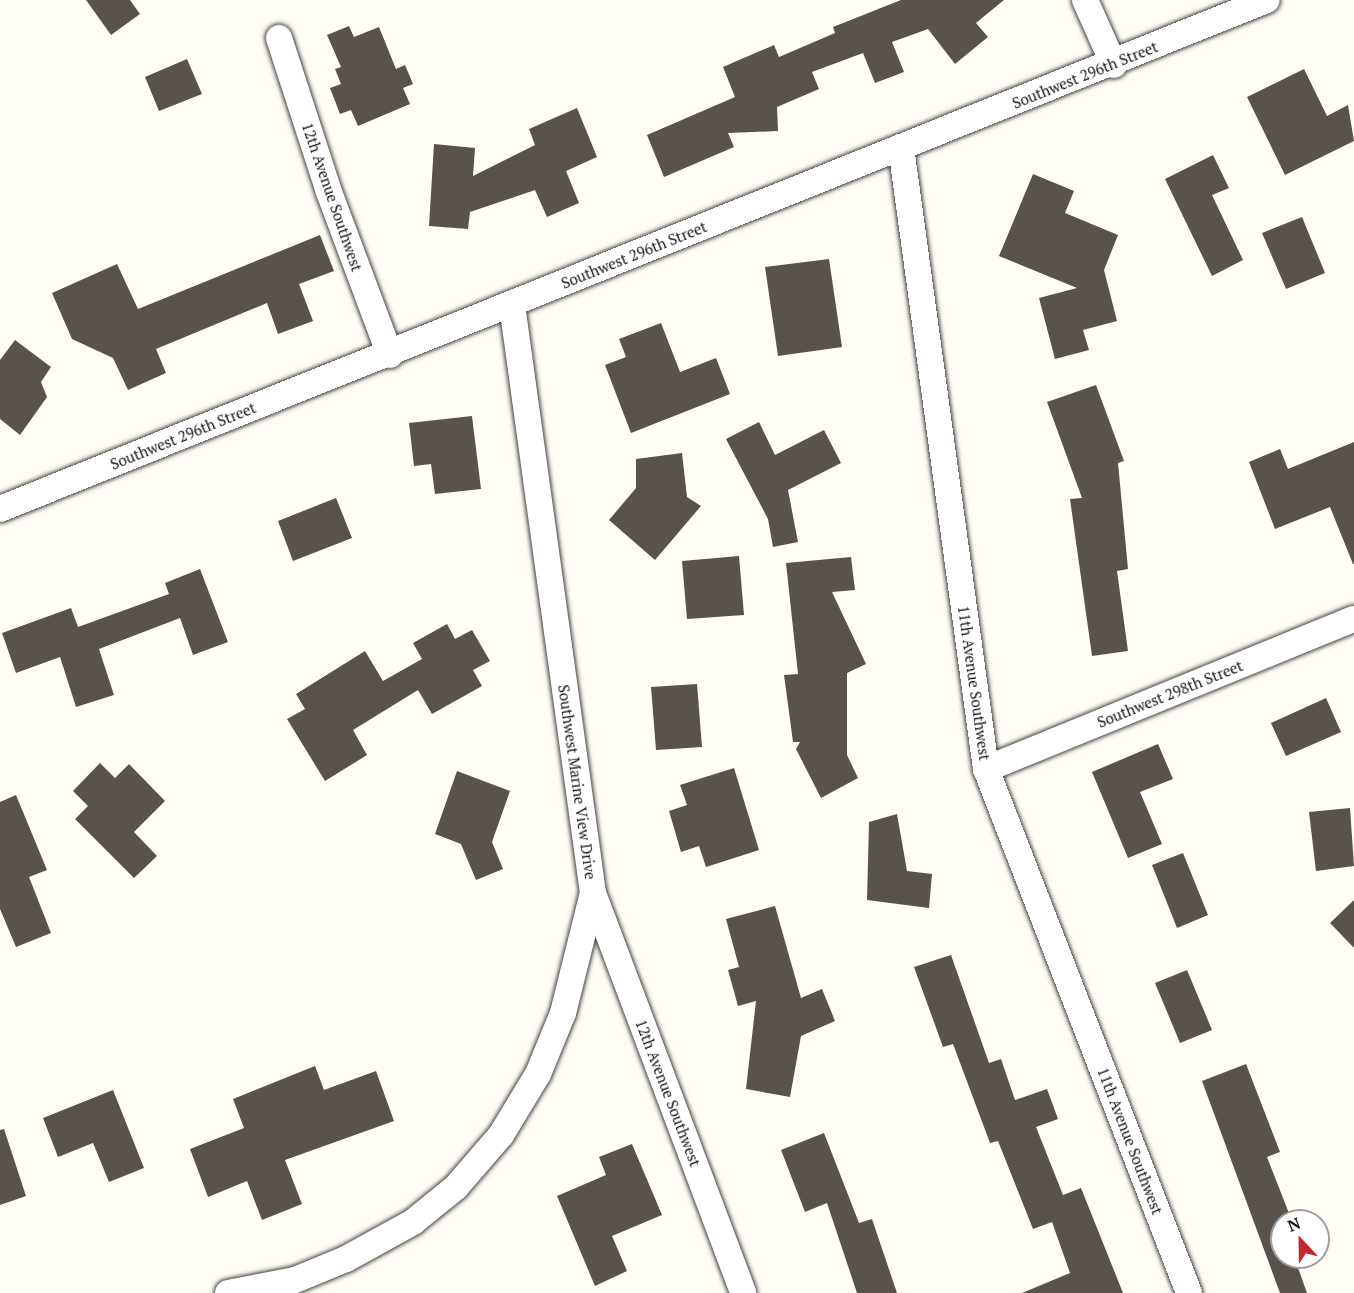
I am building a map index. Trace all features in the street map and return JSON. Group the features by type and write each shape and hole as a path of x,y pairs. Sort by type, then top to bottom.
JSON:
{"street":[{"path":"1085,0 1114,65"},
{"name":"Southwest 296th Street","path":"0,509 390,355 901,147 1114,65 1267,0"},
{"name":"12th Avenue Southwest","path":"279,38 328,192 390,355"},
{"name":"11th Avenue Southwest","path":"901,147 986,769 1190,1293"},
{"name":"Southwest Marine View Drive","path":"228,1293 295,1280 346,1259 413,1222 456,1187 501,1135 538,1074 563,1013 593,893 512,305"},
{"name":"Southwest 298th Street","path":"986,769 1354,620"},
{"name":"12th Avenue Southwest","path":"593,893 743,1293"}],"building":[{"path":"86,0 130,0 140,14 111,35"},
{"path":"901,0 1004,0 976,23 988,37 955,64 928,29 892,42 904,72 875,83 863,53 812,72 819,89 777,107 778,131 728,133 734,147 664,177 647,135 735,97 723,67 774,45 779,57 835,33 833,27"},
{"path":"349,26 354,37 379,27 396,69 405,65 413,84 403,88 410,104 358,126 351,110 340,114 330,88 341,84 335,69 341,67 327,35"},
{"path":"187,59 202,94 159,111 145,77"},
{"path":"1304,69 1327,116 1348,105 1354,141 1285,175 1247,97"},
{"path":"577,108 597,157 566,171 579,203 547,217 535,190 470,212 468,229 429,226 434,144 475,148 473,176 535,145 529,129"},
{"path":"1213,155 1229,188 1212,195 1243,260 1212,276 1165,179"},
{"path":"1033,174 1074,191 1065,213 1118,235 1104,270 1117,321 1083,330 1089,350 1055,359 1039,298 1077,288 999,256"},
{"path":"1302,217 1325,273 1286,289 1262,233"},
{"path":"320,235 334,271 299,284 313,321 278,334 267,303 156,349 166,373 128,390 113,358 72,339 52,293 117,264 138,309"},
{"path":"829,259 842,347 778,356 765,267"},
{"path":"661,323 680,372 716,358 730,394 631,433 605,365 626,357 619,339"},
{"path":"15,340 51,367 41,382 47,397 20,435 0,419 0,360"},
{"path":"1096,385 1124,461 1118,463 1128,569 1117,571 1128,651 1092,656 1070,499 1082,498 1047,402"},
{"path":"472,416 481,489 435,494 431,464 414,466 409,423"},
{"path":"759,422 775,455 824,430 841,463 788,490 798,542 773,547 768,519 726,439"},
{"path":"1354,442 1353,564 1330,507 1275,529 1249,462 1280,449 1288,469"},
{"path":"682,453 687,497 701,506 655,560 609,520 636,488 636,459"},
{"path":"336,498 352,538 293,561 278,521"},
{"path":"739,556 744,615 687,619 682,561"},
{"path":"851,557 855,590 832,592 866,664 847,673 847,755 858,778 821,798 796,749 800,742 793,742 784,675 798,674 786,563"},
{"path":"200,569 228,642 193,655 180,618 99,649 114,695 76,707 60,657 16,673 2,633 71,608 78,627 169,594 165,583"},
{"path":"447,624 455,639 472,630 490,661 473,670 482,686 432,714 418,690 353,730 367,755 325,781 287,719 305,709 296,694 365,651 383,681 422,659 413,643"},
{"path":"697,684 702,747 656,750 651,687"},
{"path":"1326,698 1341,732 1286,756 1271,723"},
{"path":"1158,744 1173,779 1140,792 1162,844 1128,858 1092,772"},
{"path":"100,763 115,778 129,764 165,801 134,832 157,856 134,878 75,819 88,806 73,791"},
{"path":"734,768 759,850 706,867 699,846 681,852 669,811 687,805 680,785"},
{"path":"457,771 510,791 492,842 503,869 476,880 461,844 435,834"},
{"path":"16,795 47,870 29,877 51,933 16,947 0,909 0,802"},
{"path":"1350,808 1354,866 1316,871 1309,812"},
{"path":"897,814 907,871 932,874 929,908 867,900 869,822"},
{"path":"1183,853 1208,915 1177,928 1152,865"},
{"path":"1354,900 1354,948 1330,923"},
{"path":"775,906 801,998 822,989 835,1021 801,1036 790,1097 746,1089 756,1001 738,1006 728,970 739,967 726,919"},
{"path":"951,955 989,1063 1001,1059 1015,1100 1047,1089 1058,1119 1036,1127 1063,1195 1081,1188 1123,1293 1022,1293 1070,1273 1052,1222 1033,1229 998,1141 990,1143 953,1044 943,1047 914,967"},
{"path":"1187,970 1212,1030 1180,1043 1155,983"},
{"path":"1246,1064 1280,1152 1267,1157 1287,1209 1270,1209 1270,1266 1202,1081"},
{"path":"315,1066 324,1090 376,1071 394,1121 285,1160 302,1204 262,1220 247,1181 208,1197 190,1149 244,1128 233,1099"},
{"path":"113,1090 144,1168 109,1182 93,1143 58,1157 43,1118"},
{"path":"4,1129 26,1196 0,1205 0,1130"},
{"path":"824,1133 859,1223 872,1219 897,1293 857,1293 827,1203 805,1212 781,1150"},
{"path":"632,1144 662,1215 612,1236 627,1271 595,1286 557,1196 606,1175 599,1157"},
{"path":"1271,1269 1298,1269 1307,1293 1280,1293"}]}
